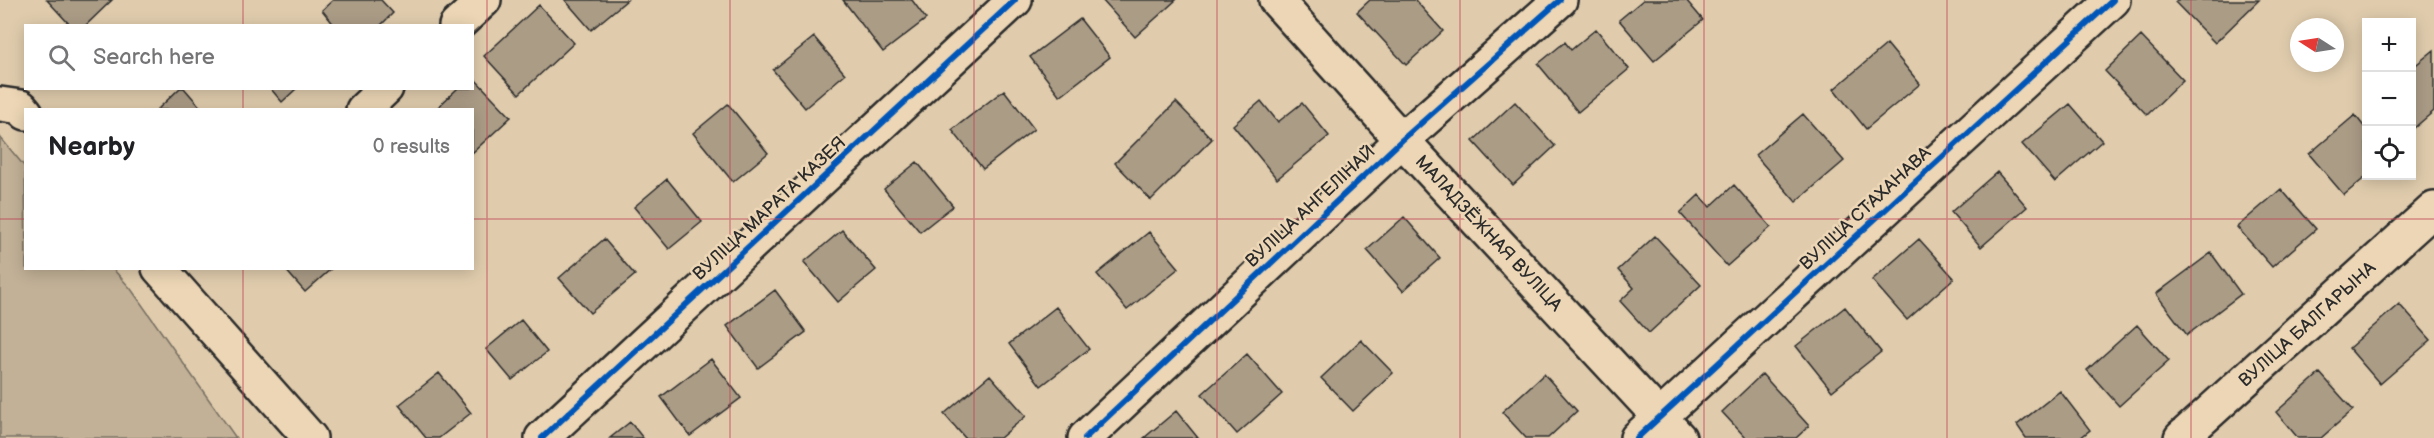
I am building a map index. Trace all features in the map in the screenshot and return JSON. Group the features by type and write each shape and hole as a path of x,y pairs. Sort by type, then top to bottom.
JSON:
{"street":[{"path":"458,24 484,0"},
{"name":"ВУЛІЦА МАРАТА КАЗЕЯ","path":"543,438 1016,0"},
{"name":"МАЛАДЗЁЖНАЯ ВУЛІЦА","path":"1276,0 1658,431"},
{"name":"ВУЛІЦА АНГЕЛІНАЙ","path":"1085,438 1402,140 1560,0"},
{"name":"ВУЛІЦА СТАХАНАВА","path":"1658,431 2113,0"},
{"path":"365,108 384,90"},
{"path":"0,104 21,107 24,111"},
{"name":"ВУЛІЦА БАЛГАРЫНА","path":"2181,438 2434,209"},
{"path":"173,273 310,438"}],"shaded area":[{"path":"0,137 24,166 24,270 114,270 131,289 236,438 0,438"}],"building":[{"path":"47,0 112,0 87,24 69,24"},
{"path":"333,0 381,0 393,13 382,24 333,24 322,10"},
{"path":"565,0 627,0 591,30"},
{"path":"843,0 912,0 926,19 883,52"},
{"path":"1102,0 1176,0 1135,37"},
{"path":"1370,0 1415,0 1443,31 1406,65 1357,12"},
{"path":"1643,0 1686,0 1703,20 1654,61 1619,20"},
{"path":"2177,0 2259,0 2215,43 2175,2"},
{"path":"539,5 574,43 519,94 484,56"},
{"path":"1080,19 1110,57 1060,96 1030,57"},
{"path":"1596,29 1629,69 1578,112 1538,64 1565,42 1571,50"},
{"path":"2141,36 2183,80 2147,115 2105,71"},
{"path":"814,37 845,74 805,108 773,70"},
{"path":"1887,44 1920,84 1866,129 1834,89"},
{"path":"2434,50 2434,111 2416,126 2416,72 2416,65"},
{"path":"474,78 511,117 474,151 474,108 437,108 456,90 474,90"},
{"path":"178,90 186,90 201,108 159,108"},
{"path":"272,90 295,90 282,102"},
{"path":"1004,90 1034,129 983,169 952,130"},
{"path":"1261,101 1278,122 1302,103 1329,136 1277,179 1233,125"},
{"path":"1176,102 1212,139 1151,200 1115,163"},
{"path":"1515,102 1555,146 1513,185 1473,141"},
{"path":"728,104 768,153 733,182 693,133"},
{"path":"2070,104 2102,141 2055,182 2022,144"},
{"path":"1803,114 1844,161 1796,202 1755,155"},
{"path":"2355,115 2362,124 2362,180 2344,195 2309,154"},
{"path":"917,162 953,206 920,232 884,189"},
{"path":"1997,172 2027,207 1981,247 1951,212"},
{"path":"667,179 702,222 669,249 634,207"},
{"path":"1734,185 1771,227 1727,266 1680,213 1699,195 1710,207"},
{"path":"2281,189 2316,229 2272,267 2237,227"},
{"path":"1404,217 1440,258 1403,291 1367,250"},
{"path":"842,230 876,270 838,302 804,262"},
{"path":"1149,232 1179,268 1127,310 1097,274"},
{"path":"1655,236 1701,285 1649,333 1620,301 1634,288 1618,270"},
{"path":"604,239 635,275 590,313 559,278"},
{"path":"1919,239 1954,278 1907,320 1872,280"},
{"path":"2211,253 2241,294 2187,335 2156,294"},
{"path":"286,270 330,270 305,292"},
{"path":"775,290 806,332 758,368 727,326"},
{"path":"2399,304 2431,340 2380,384 2349,348"},
{"path":"1056,307 1089,349 1041,386 1009,344"},
{"path":"1845,307 1881,352 1832,391 1796,346"},
{"path":"521,320 547,352 512,380 486,349"},
{"path":"2137,325 2169,361 2119,406 2087,370"},
{"path":"1361,340 1393,373 1353,411 1321,378"},
{"path":"1247,354 1282,394 1237,434 1202,394"},
{"path":"711,359 741,398 690,436 661,397"},
{"path":"439,373 471,413 439,438 426,438 399,405"},
{"path":"2320,373 2353,410 2321,438 2298,438 2276,412"},
{"path":"1544,374 1577,411 1548,438 1526,438 1502,412"},
{"path":"1762,374 1809,426 1796,438 1746,438 1722,412"},
{"path":"990,375 1026,416 1000,438 965,438 944,414"},
{"path":"2060,391 2090,430 2080,438 2026,438 2017,425"},
{"path":"1176,411 1198,438 1144,438"},
{"path":"630,422 643,438 610,438"}],"cycle path":[{"path":"542,438 1015,0"},
{"path":"1085,438 1402,140 1560,0"},
{"path":"1637,438 2113,0"}]}
